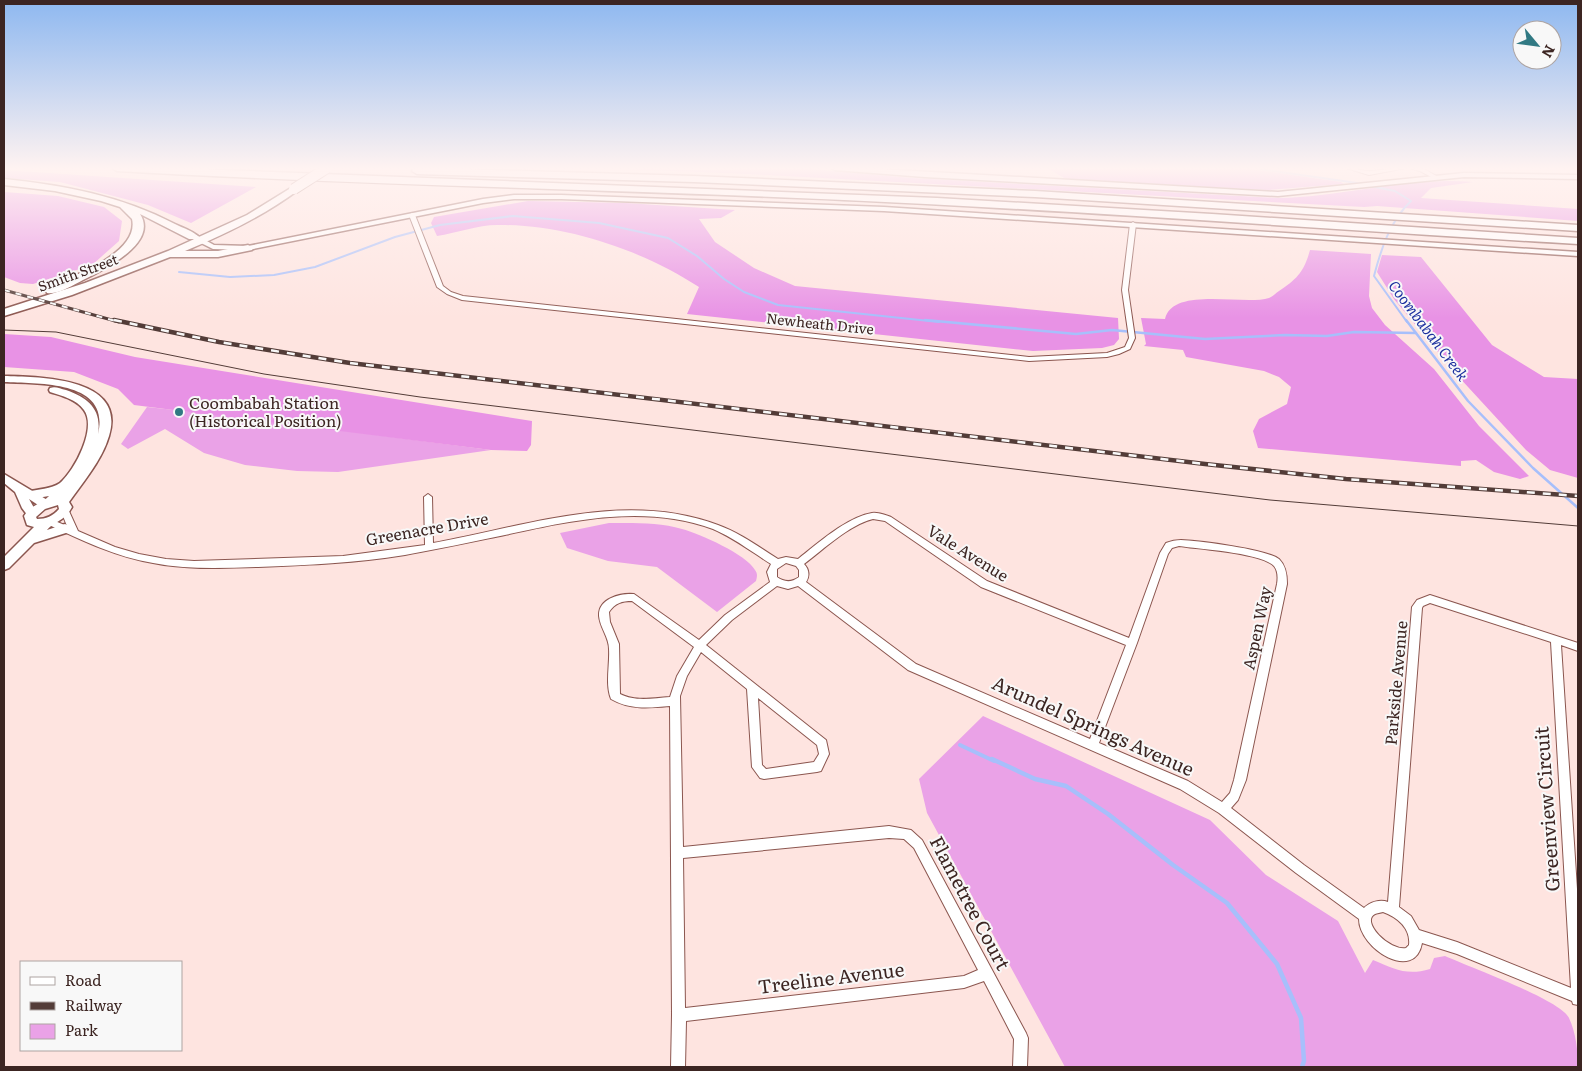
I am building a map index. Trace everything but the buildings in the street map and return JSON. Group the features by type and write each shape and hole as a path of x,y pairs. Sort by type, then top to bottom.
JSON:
{"highway":[{"path":"51,290 98,269 130,244 137,234 139,224 137,218"},
{"path":"158,218 201,237"},
{"path":"1228,218 1578,241"},
{"path":"1433,218 1578,228"}],"main road":[{"name":"Smith Street","path":"4,313 70,292 164,256 238,218"},
{"name":"Smith Street","path":"4,304 114,269 247,218"},
{"path":"240,222 232,230 230,238 248,248"},
{"path":"164,256 179,254 216,256 248,248"},
{"path":"4,379 45,381 70,385 88,393 104,410 106,426 102,444 64,507 4,565"},
{"path":"4,387 58,391 75,397 88,406 94,418 94,437 83,458 62,487 32,517 21,539 4,557"},
{"path":"25,493 47,492 62,487"},
{"path":"47,503 64,507"},
{"path":"32,517 48,522"},
{"path":"29,540 70,530"}],"street":[{"path":"201,237 213,247 248,248 397,218"},
{"name":"Newheath Drive","path":"413,218 440,287 462,298 1029,359 1116,353 1128,348 1132,338 1125,290 1134,224"},
{"path":"1034,218 1578,254"},
{"path":"4,478 25,493 47,503"},
{"path":"25,493 27,508 32,517"},
{"path":"428,497 429,547"},
{"path":"64,507 70,530"},
{"name":"Greenacre Drive","path":"48,522 101,545 132,555 176,563 202,564 346,559 429,547 589,514 637,511 679,516 716,527 748,543 777,563"},
{"name":"Vale Avenue","path":"799,563 855,522 872,516 879,516 888,519 984,584 1132,643"},
{"name":"Aspen Way","path":"1093,745 1164,553 1169,545 1179,543 1258,555 1272,560 1281,569 1283,576 1282,584 1240,780 1234,796 1223,809"},
{"path":"786,560 803,566 804,575 800,582 785,585 776,582 772,574 777,563 786,560"},
{"path":"678,1067 675,701 682,674 699,645 720,624 776,582"},
{"name":"Arundel Springs Avenue","path":"800,582 912,667 1184,785 1223,809 1300,869 1366,916"},
{"path":"675,701 632,703 622,701 615,696 614,642 603,614 605,607 616,599 634,598 699,645 822,744 824,754 817,767 764,774 760,771 757,767 752,689"},
{"name":"Parkside Avenue","path":"1393,909 1417,607 1424,600 1437,601 1556,640"},
{"path":"1556,640 1578,647"},
{"name":"Greenview Circuit","path":"1556,640 1575,890 1578,998"},
{"name":"Flametree Court","path":"677,853 889,832 907,834 918,844 1021,1038 1020,1067"},
{"path":"1375,907 1393,909 1407,920 1416,935 1414,949 1410,953 1395,954 1387,951 1372,938 1367,930 1366,916 1369,910 1375,907"},
{"path":"1416,935 1457,948 1578,998"},
{"name":"Treeline Avenue","path":"679,1015 964,982 986,973"}],"green space":[{"path":"147,407 491,450 338,472 297,471 245,465 204,453 165,429 128,449 121,444"},
{"path":"609,523 664,525 700,535 733,551 750,564 756,571 756,581 717,612 657,567 608,561 567,548 560,533"},
{"path":"983,716 1210,820 1266,875 1338,921 1365,973 1373,960 1394,969 1414,972 1430,969 1434,958 1445,956 1549,1002 1569,1018 1576,1042 1578,1067 1065,1067 927,813 919,779"}],"shaded area":[{"path":"4,218 118,218 122,221 119,241 92,265 33,284 20,283 4,277"},
{"path":"179,218 200,218 191,223"},
{"path":"434,218 721,218 699,219 715,242 754,268 795,286 1118,318 1119,339 1114,345 1102,348 1033,351 687,314 699,287 677,274 628,251 576,234 523,226 490,225 437,236 431,223"},
{"path":"1538,218 1578,218 1578,221"},
{"path":"1310,250 1371,254 1369,296 1372,308 1385,325 1434,369 1479,426 1529,476 1520,479 1494,472 1476,460 1461,461 1461,466 1258,448 1253,431 1259,419 1287,404 1291,387 1279,377 1264,371 1186,357 1183,350 1144,346 1146,344 1141,318 1165,319 1171,309 1181,303 1195,300 1258,300 1269,298 1291,283 1299,274"},
{"path":"1382,255 1421,257 1492,345 1544,377 1578,379 1578,478 1550,470 1526,450 1457,375 1394,299 1377,272"},
{"path":"4,334 51,337 135,357 532,421 531,445 527,451 491,450 134,405 118,389 74,372 4,367"}],"waterway":[{"path":"179,272 230,277 274,275 315,267 395,237 440,225 497,218"},
{"path":"537,218 599,223 668,238 697,256 724,279 744,292 778,305 939,322"},
{"name":"Coombabah Creek","path":"1396,218 1383,246 1374,276 1407,322"},
{"path":"925,320 1076,334 1112,330 1205,339 1285,335 1327,336 1354,332 1416,333"},
{"name":"Coombabah Creek","path":"1406,320 1416,333"},
{"name":"Coombabah Creek","path":"1416,333 1468,401 1533,468 1578,508"},
{"path":"960,745 994,761"},
{"path":"992,759 1035,779 1066,786 1108,814 1173,865 1227,903 1277,964 1301,1018 1304,1061 1302,1067"}],"tram line":[{"path":"4,330 56,332 264,374 420,397 1270,500 1578,526"}],"railway":[{"path":"4,290 119,322"},
{"path":"114,320 219,342 350,363 1205,464 1346,479 1578,496"}],"place":[{"name":"Coombabah Station (Historical Position)","path":"179,412"}]}
